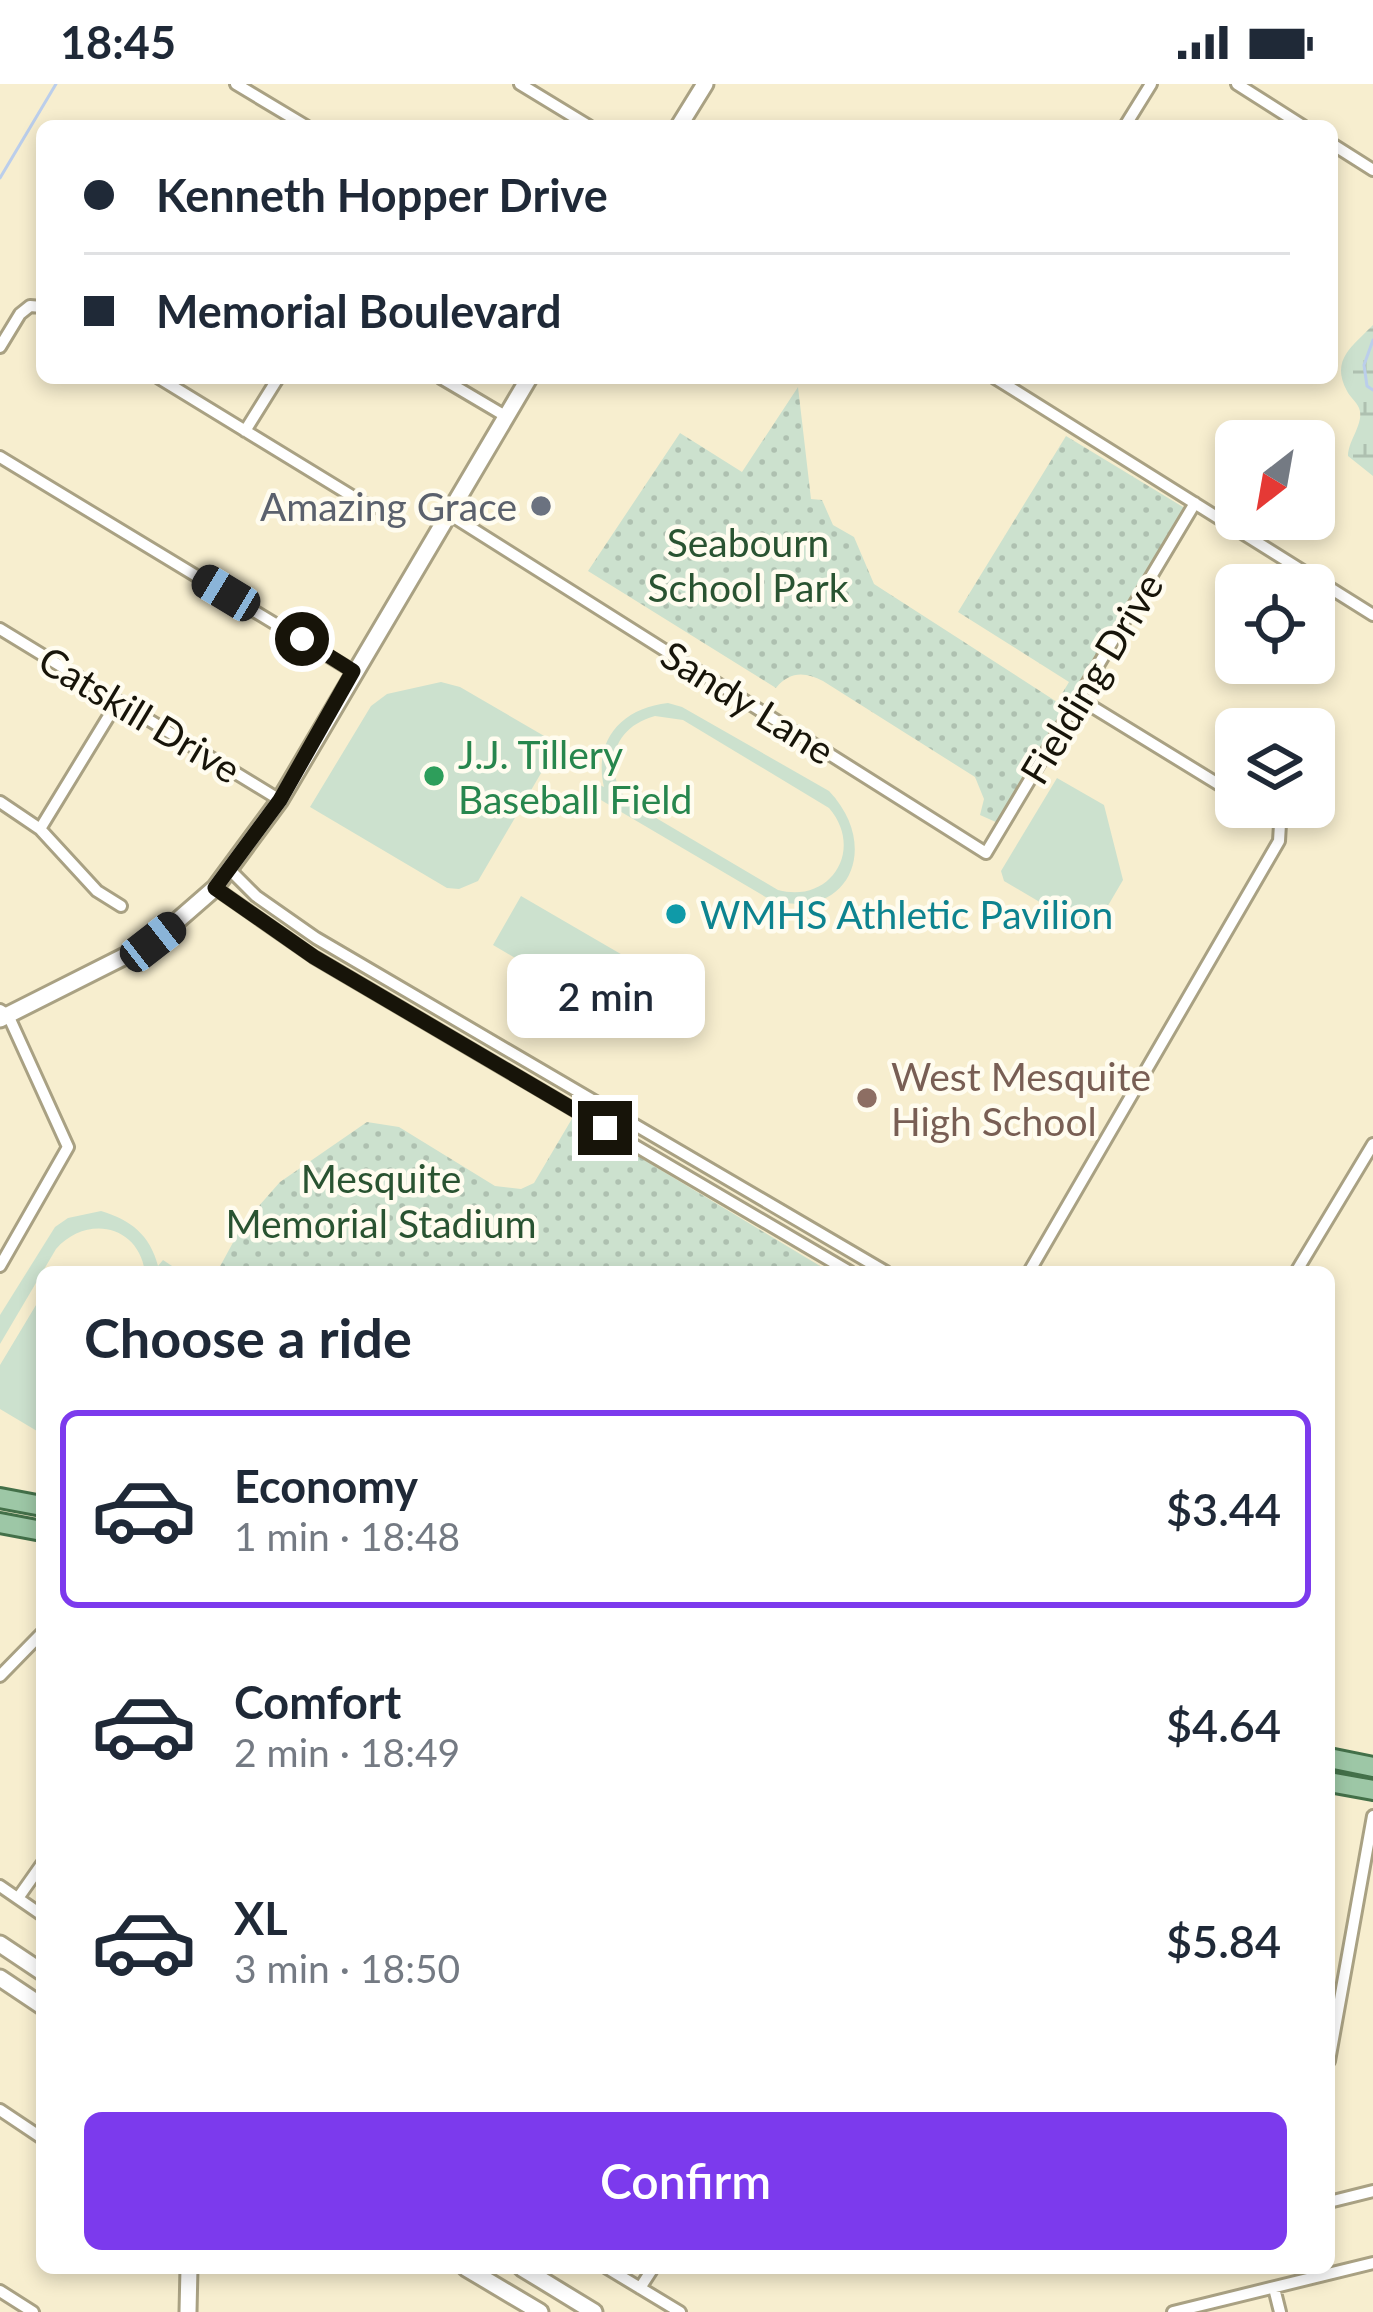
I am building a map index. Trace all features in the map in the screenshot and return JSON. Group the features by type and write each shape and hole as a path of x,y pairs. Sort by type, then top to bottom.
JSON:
{"main road":[{"path":"683,120 705,84"},
{"path":"3,1015 153,942 230,870 280,800 526,384"},
{"path":"0,1498 36,1505"},
{"path":"0,1523 36,1530"},
{"path":"1335,1759 1373,1767"},
{"path":"1335,1783 1373,1790"},
{"path":"0,1944 36,1968"},
{"path":"0,1978 36,2002"},
{"path":"188,2312 189,2274"},
{"path":"482,2274 540,2312"},
{"path":"532,2274 594,2312"}],"street":[{"path":"236,84 296,120"},
{"path":"520,84 579,120"},
{"path":"1129,120 1151,84"},
{"path":"1237,84 1294,120"},
{"path":"1338,148 1373,170"},
{"path":"0,347 20,314 36,306"},
{"path":"169,384 365,504 392,511"},
{"path":"245,431 274,384"},
{"path":"451,384 506,417"},
{"path":"1005,384 1373,615"},
{"path":"0,457 353,671"},
{"name":"Fielding Drive","path":"986,853 1195,503"},
{"name":"Sandy Lane","path":"449,514 986,853"},
{"name":"Catskill Drive","path":"0,628 280,800"},
{"path":"1078,698 1215,782"},
{"path":"40,829 118,700"},
{"path":"0,802 40,829 97,891 121,906"},
{"path":"1033,1266 1279,842 1280,828"},
{"path":"230,870 256,896 316,938 876,1266"},
{"path":"215,888 314,957 840,1266"},
{"path":"0,1266 68,1147 3,1015"},
{"path":"1300,1266 1373,1144"},
{"path":"0,1676 36,1639"},
{"path":"1335,2028 1373,1816"},
{"path":"18,1898 36,1872"},
{"path":"0,1886 36,1911"},
{"path":"0,2110 36,2134"},
{"path":"1335,2200 1373,2191"},
{"path":"1335,2273 1373,2264"},
{"path":"617,2274 680,2312"},
{"path":"640,2288 649,2274"},
{"path":"1173,2312 1332,2274"},
{"path":"1274,2288 1280,2312"},
{"path":"0,2291 33,2312"}],"green space":[{"path":"1373,325 1373,476 1348,456 1360,414 1341,370 1346,354"},
{"name":"Seabourn School Park","path":"798,387 811,499 822,500 833,525 854,537 874,584 1057,702 1069,682 958,612 1066,436 1188,510 998,823 980,815 984,799 975,777 823,681 798,675 776,688 588,571 680,433 742,472"},
{"name":"J.J. Tillery Baseball Field","path":"441,682 460,687 558,744 478,881 459,889 447,888 310,807 371,706 387,694"},
{"path":"652,706 682,707 829,791 853,835 854,857 836,891 819,901 796,904 769,899 589,793 594,782 604,787 603,755 615,729","holes":["655,716 683,720 829,808 844,840 836,870 826,881 813,889 778,890 629,802 613,763 621,739 629,729"]},
{"path":"1057,778 1104,805 1123,880 1092,933 1004,881 1001,871"},
{"path":"521,896 650,971 621,1020 493,945"},
{"name":"Mesquite Memorial Stadium","path":"573,1117 820,1266 220,1266 243,1224 280,1182 367,1122 399,1127 495,1186 521,1189 534,1183"},
{"path":"101,1211 121,1219 138,1230 158,1266 143,1266 132,1243 109,1230 95,1229 68,1238 46,1266 36,1266 36,1283 0,1344 0,1315 55,1227 68,1218"},
{"path":"36,1305 36,1430 0,1409 0,1365"}],"waterway":[{"path":"0,178 56,84"},
{"path":"1373,340 1364,365 1367,386 1373,390"}],"place":[{"name":"Amazing Grace","path":"541,506"},
{"name":"J.J. Tillery Baseball Field","path":"434,776"},
{"name":"WMHS Athletic Pavilion","path":"676,914"},
{"name":"West Mesquite High School","path":"867,1098"}],"route":[{"path":"302,639 353,671 280,800 215,888 281,937 605,1128"}]}
